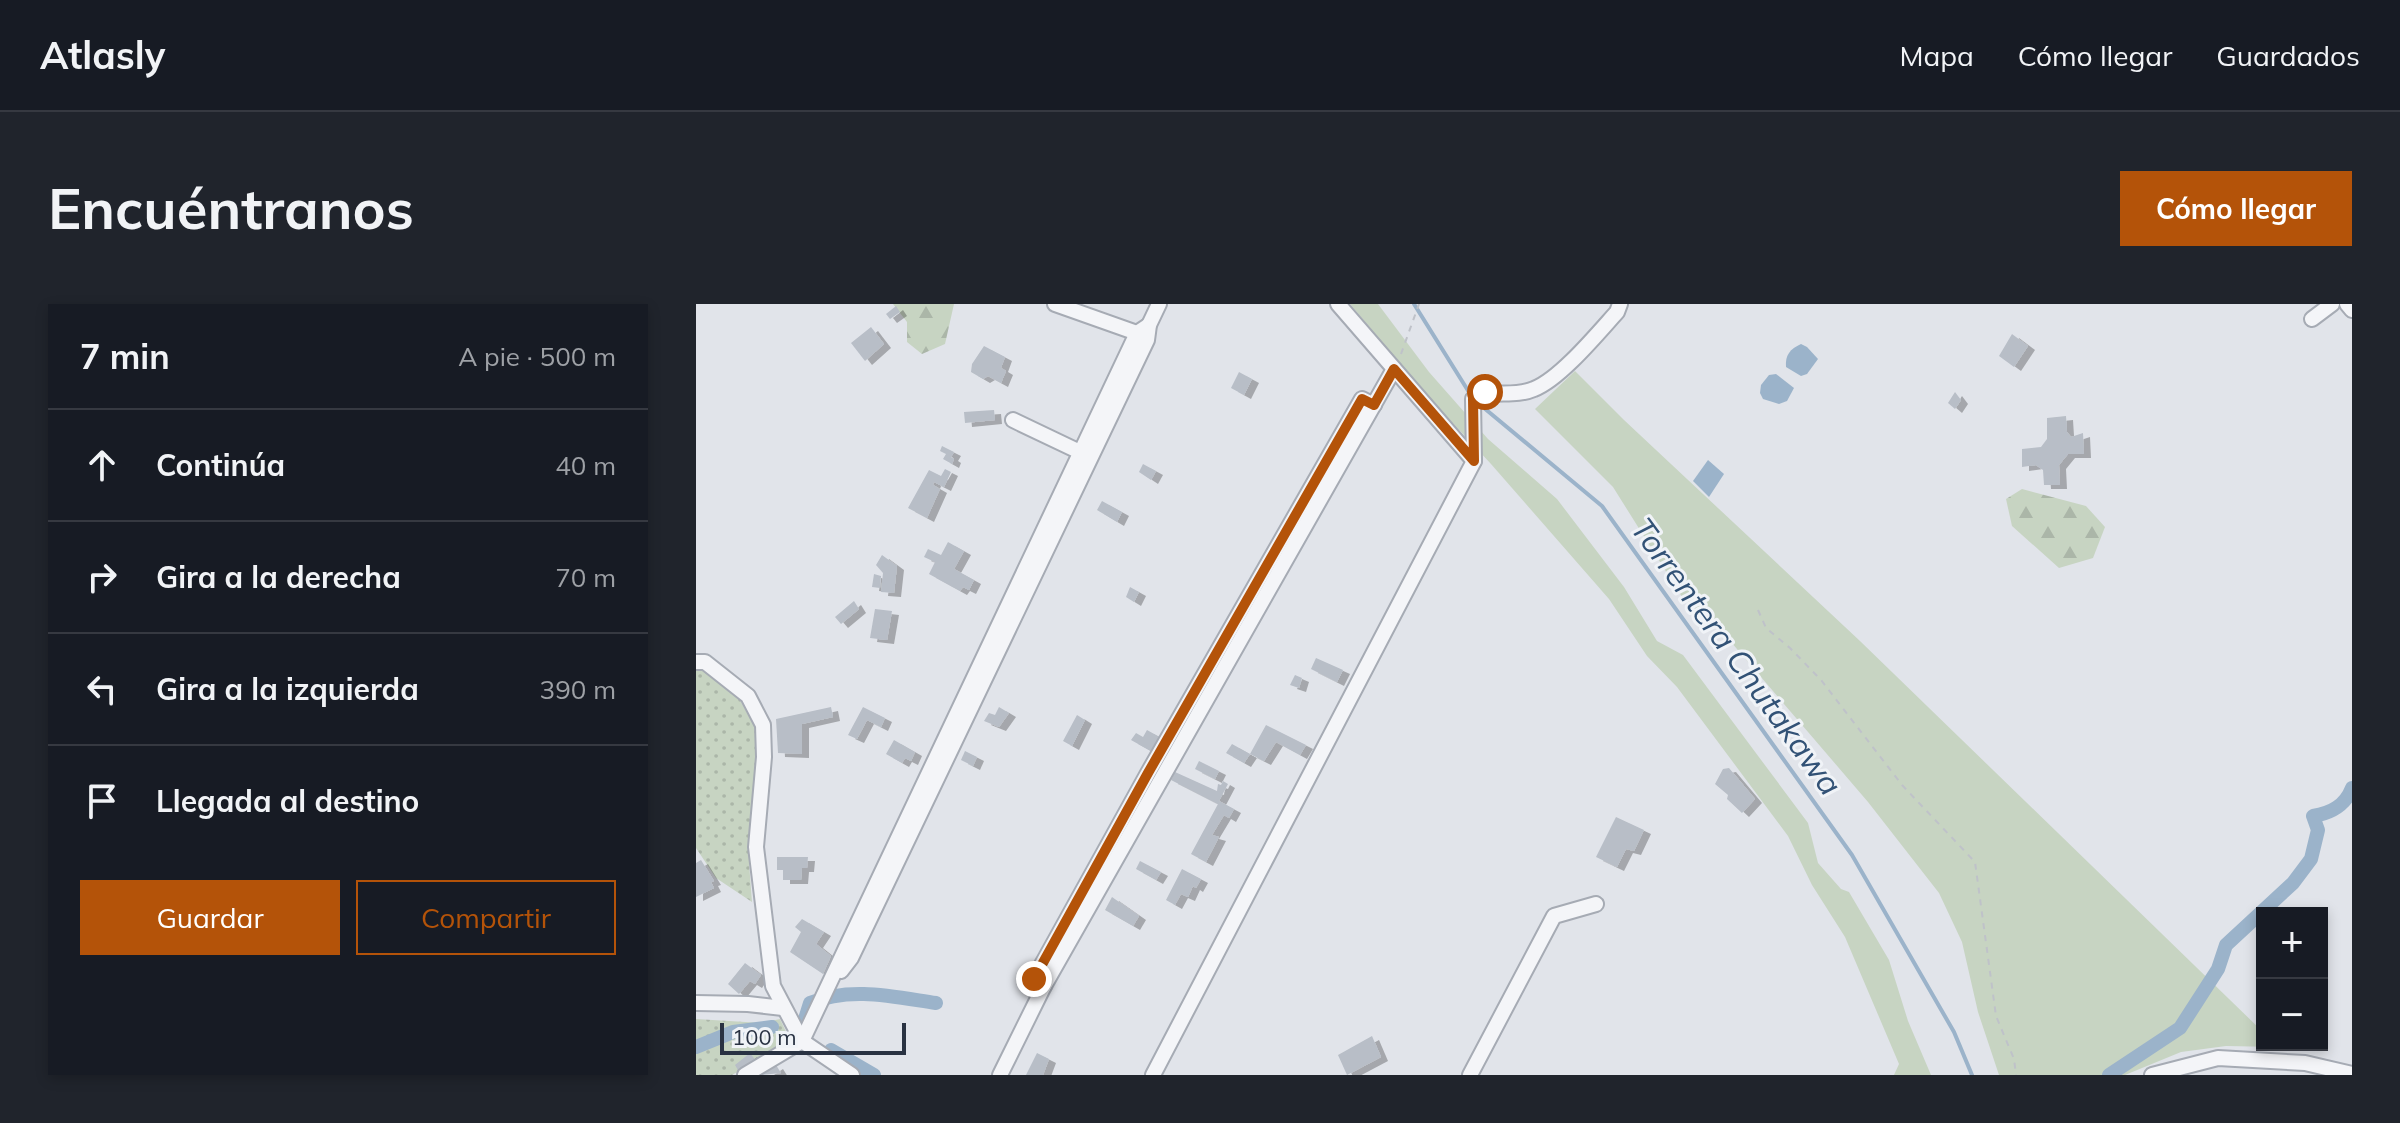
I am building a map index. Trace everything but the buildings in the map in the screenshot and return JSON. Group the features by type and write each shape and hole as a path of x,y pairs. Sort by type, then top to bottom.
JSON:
{"street":[{"path":"1055,304 1143,329"},
{"path":"745,1075 802,1041 1080,452 1159,304"},
{"path":"1338,304 1474,461"},
{"path":"1153,1075 1474,461 1473,399 1485,392 1510,395 1536,389 1580,354 1617,312 1620,304"},
{"path":"2312,319 2332,304"},
{"path":"2347,304 2352,310"},
{"path":"825,991 858,944 1147,340 1143,329"},
{"path":"1000,1075 1044,986 1394,369"},
{"path":"1013,420 1080,452"},
{"path":"696,662 705,662 748,696 763,725 764,757 756,847 773,986 802,1041 852,1075"},
{"path":"1470,1075 1554,916 1596,904"},
{"path":"696,1003 783,1008"},
{"path":"2152,1075 2218,1058 2305,1063 2352,1074"}],"path":[{"path":"1394,369 1419,304"},
{"path":"1758,610 1766,628 1821,680 1902,785 1975,862 1996,1016 2007,1038 2016,1075"}],"green space":[{"path":"893,304 954,304 945,344 922,354 907,342 907,322"},
{"path":"1350,304 1378,304 1429,372 1488,439 1557,499 1624,587 1657,641 1683,655 1808,823 1818,863 1841,889 1849,892 1889,960 1908,1021 1931,1075 1894,1075 1899,1064 1845,937 1812,885 1788,836 1677,687 1647,656 1609,599 1422,390"},
{"path":"1575,371 1860,641 2256,1025 2256,1047 2226,1046 2181,1052 2125,1075 1999,1075 1978,1012 1962,942 1939,893 1868,802 1725,635 1682,597 1613,487 1535,409"},
{"path":"2022,489 2086,506 2105,527 2093,558 2059,568 2012,526 2006,499"},
{"path":"700,667 737,695 756,729 757,760 749,863 752,902 716,878 696,848 696,670"},
{"path":"696,1019 762,1023 780,1019 791,1042 732,1075 696,1075"}],"water":[{"path":"1801,344 1818,359 1807,374 1801,376 1786,367 1786,359"},
{"path":"1776,374 1794,388 1787,401 1779,404 1763,399 1760,393 1761,385 1769,375"},
{"path":"1708,460 1724,474 1709,497 1693,481"}],"waterway":[{"name":"Torrentera Chutakawa","path":"1414,304 1472,397"},
{"name":"Torrentera Chutakawa","path":"1478,403 1602,506 1852,855 1954,1032 1972,1075"},
{"path":"2109,1075 2180,1028 2218,969 2226,945 2293,883 2311,859 2318,830 2313,816 2337,808 2352,788"},
{"path":"805,1019 810,1003 841,995 873,994 936,1003"},
{"path":"696,1047 733,1032 772,1027"},
{"path":"831,1050 874,1075"}],"route":[{"path":"1034,979 1362,399 1374,405 1394,369 1474,461 1473,399 1485,392"}]}
